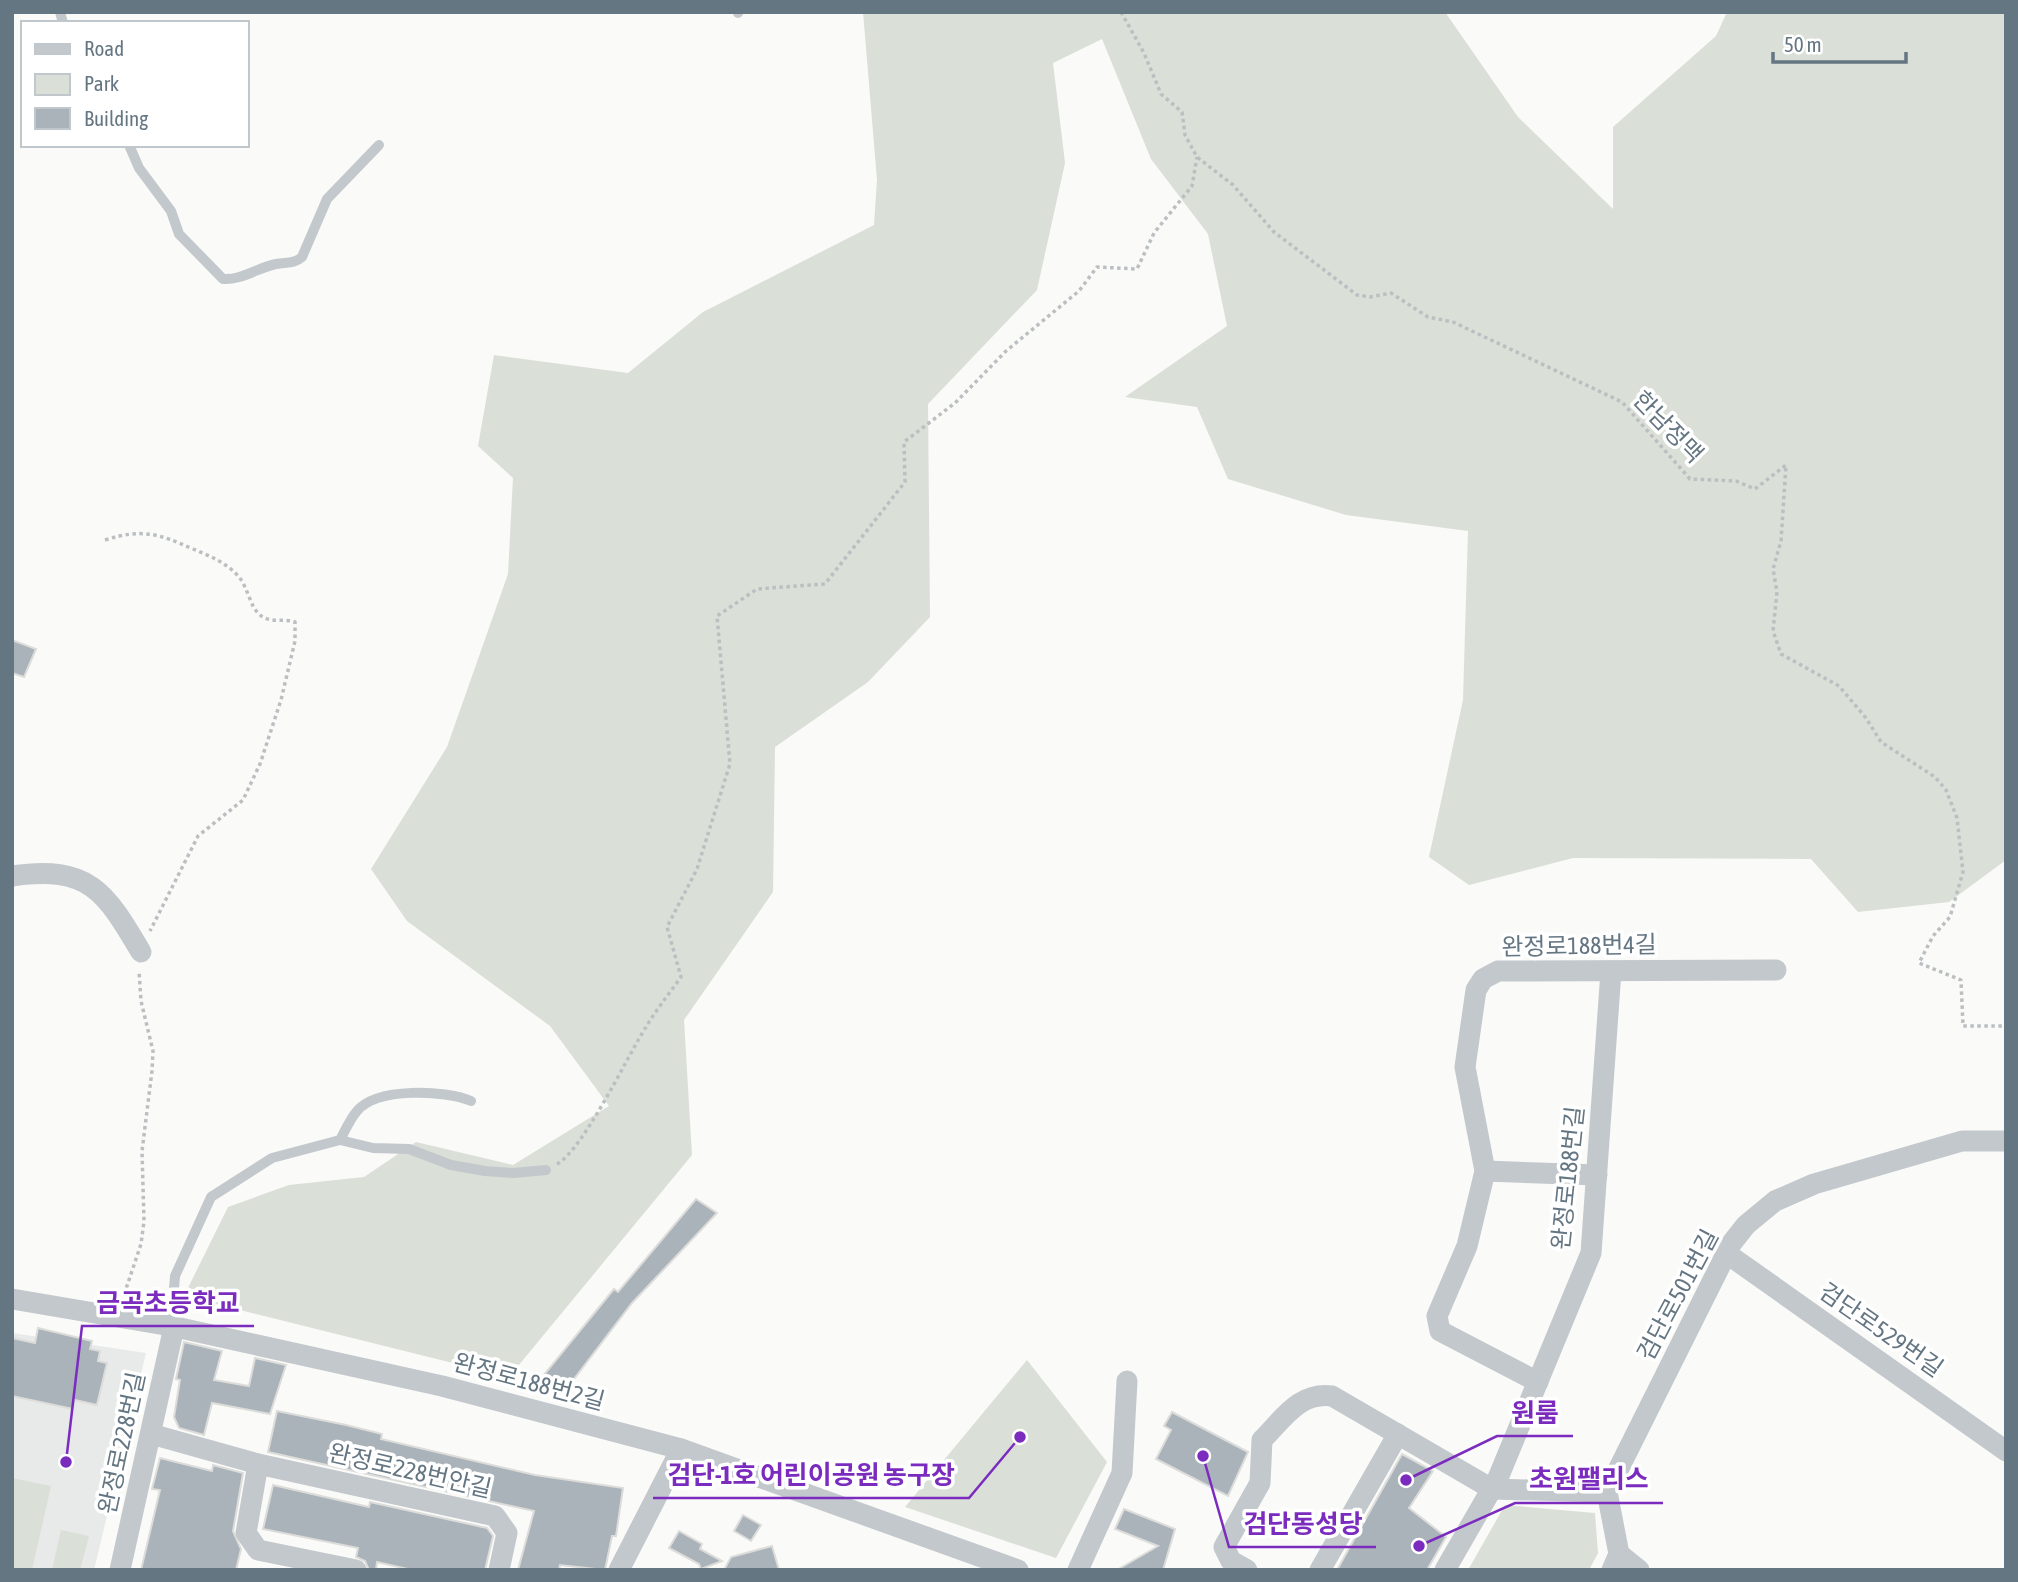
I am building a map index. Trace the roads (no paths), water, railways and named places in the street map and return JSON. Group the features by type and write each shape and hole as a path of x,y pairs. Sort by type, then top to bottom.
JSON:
{"street":[{"path":"12,876 44,871 70,876 99,890 113,904 141,951"},
{"name":"완정로188번4길","path":"1538,1382 1440,1331 1437,1316 1467,1246 1485,1171 1465,1067 1476,990 1482,979 1498,971 1776,971"},
{"name":"완정로188번길","path":"1445,1570 1492,1489 1591,1253 1611,971"},
{"name":"검단로501번길","path":"1608,1492 1726,1253 1746,1225 1775,1201 1814,1184 1962,1141 2006,1141"},
{"path":"1485,1171 1597,1175"},
{"name":"검단로529번길","path":"1726,1253 2006,1451"},
{"name":"완정로188번2길","path":"12,1298 173,1327 442,1386 681,1449 1018,1570"},
{"name":"완정로228번길","path":"120,1570 173,1327"},
{"path":"1078,1570 1122,1473 1127,1381"},
{"path":"1247,1570 1231,1561 1224,1546 1260,1483 1262,1440 1303,1399 1315,1394 1332,1396 1492,1489 1608,1492 1615,1562 1639,1570"},
{"name":"완정로228번안길","path":"150,1434 258,1464 495,1516 507,1533 499,1570"},
{"path":"1320,1570 1398,1434"},
{"path":"619,1570 681,1449"},
{"path":"258,1464 246,1533 258,1550 356,1570"}],"lane":[{"path":"130,147 139,168 171,211 179,234 223,279 237,280 254,270 296,263 302,257 327,199 379,145"},
{"path":"340,1140 358,1109 389,1096 429,1091 454,1094 471,1101"},
{"path":"173,1327 175,1276 211,1197 272,1158 340,1140 373,1148 410,1149 450,1166 513,1173 546,1170"}],"place":[{"name":"검단-1호 어린이공원 농구장","path":"1020,1437"},
{"name":"검단동성당","path":"1203,1456"},
{"name":"금곡초등학교","path":"66,1462"},
{"name":"원룸","path":"1406,1480"},
{"name":"초원팰리스","path":"1419,1546"}]}
